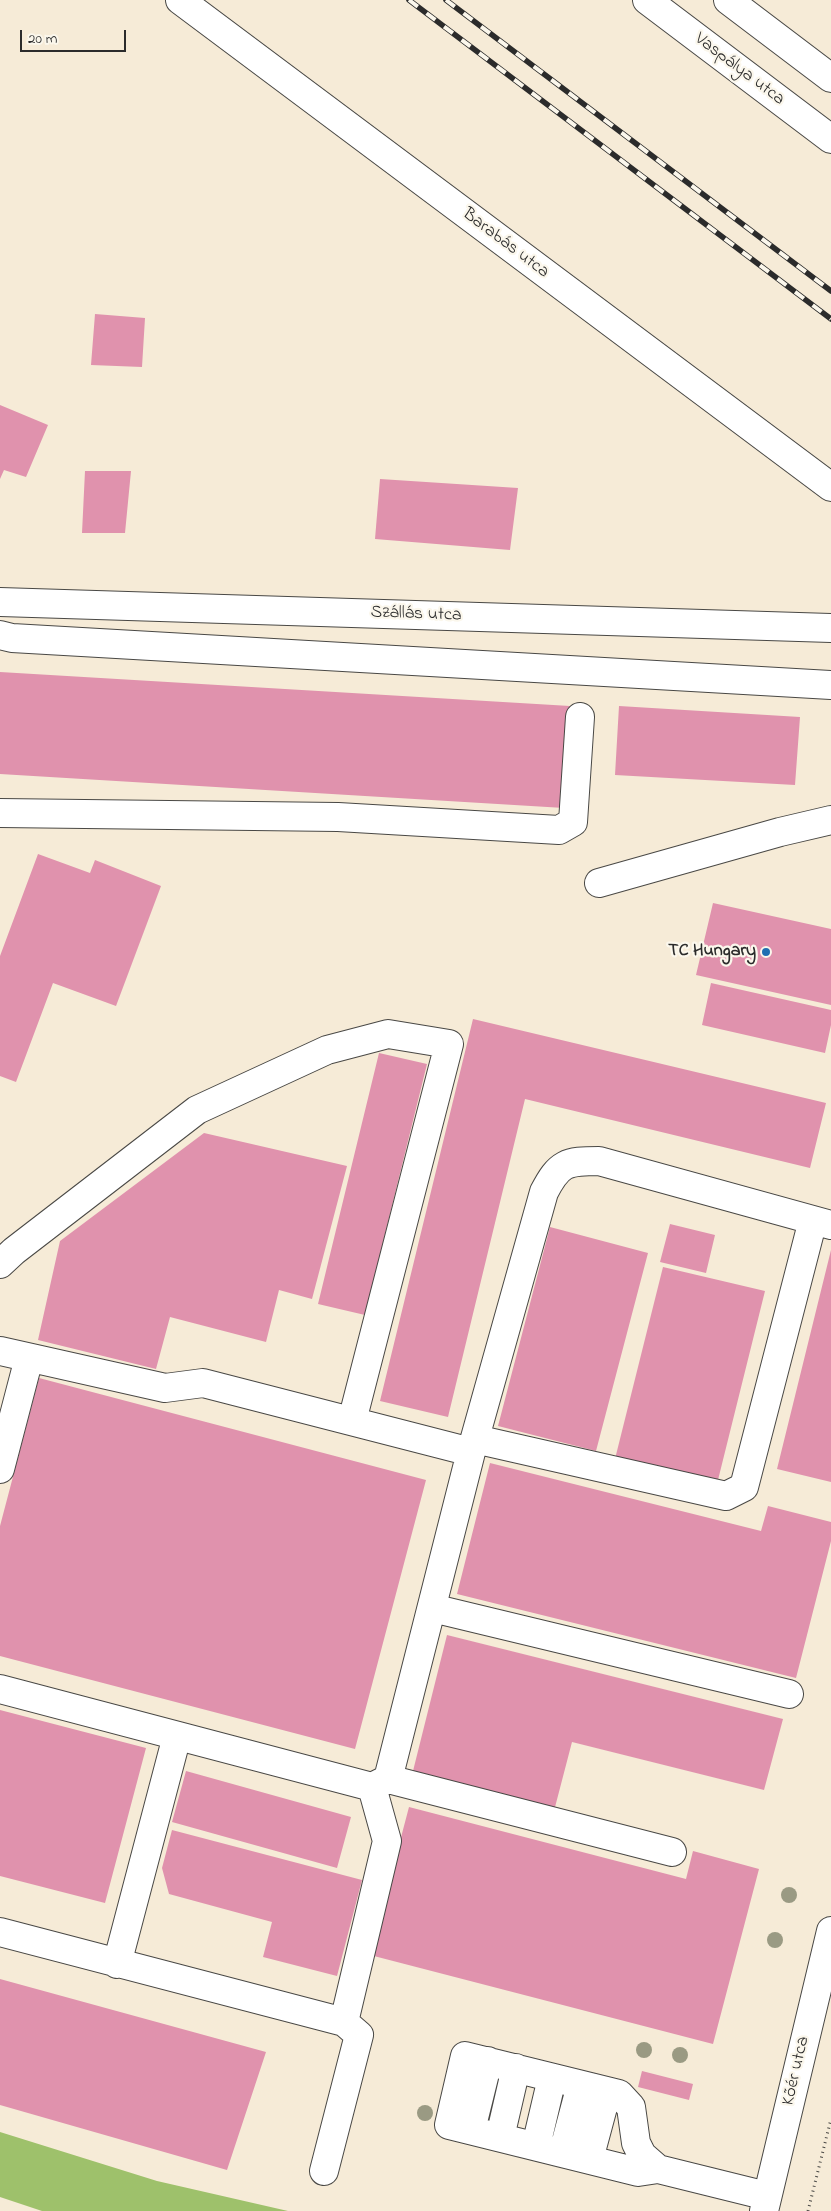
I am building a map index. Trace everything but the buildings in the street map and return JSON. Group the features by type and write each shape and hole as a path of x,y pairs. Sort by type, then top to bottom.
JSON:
{"street":[{"name":"Barabás utca","path":"180,0 831,487"},
{"name":"Vaspálya utca","path":"647,0 831,139"},
{"path":"728,0 831,78"},
{"name":"Szállás utca","path":"0,602 831,628"},
{"path":"0,635 12,638 831,684"},
{"path":"0,813 338,817 559,830 572,822 580,717"},
{"path":"599,883 831,820"},
{"path":"0,1264 14,1251 197,1110 327,1050 388,1034 449,1044 352,1422"},
{"path":"0,1351 165,1388 203,1383 352,1422 473,1446 726,1496 744,1487 822,1223 599,1161 573,1161 554,1172 544,1192 473,1446 432,1608 380,1783 387,1841 344,2022"},
{"path":"0,1469 29,1358"},
{"path":"432,1608 789,1694"},
{"path":"0,1689 177,1736 672,1852"},
{"path":"117,1964 177,1736"},
{"name":"Kőér utca","path":"766,2204 831,1931"},
{"path":"0,1932 344,2022 359,2035 324,2171"},
{"path":"658,2169 638,2172 449,2125 465,2056 619,2094 631,2107 636,2143 642,2155 658,2169 766,2204"},
{"path":"500,2137 516,2068"},
{"path":"536,2146 552,2078"},
{"path":"563,2153 581,2085"},
{"path":"589,2159 607,2092"}],"path":[{"path":"808,2211 831,2119"}],"green space":[{"path":"0,2132 157,2181 288,2211 42,2211 0,2197"}],"railway":[{"path":"409,0 831,319"},
{"path":"446,0 831,291"}],"place":[{"name":"TC Hungary","path":"766,952"}]}
